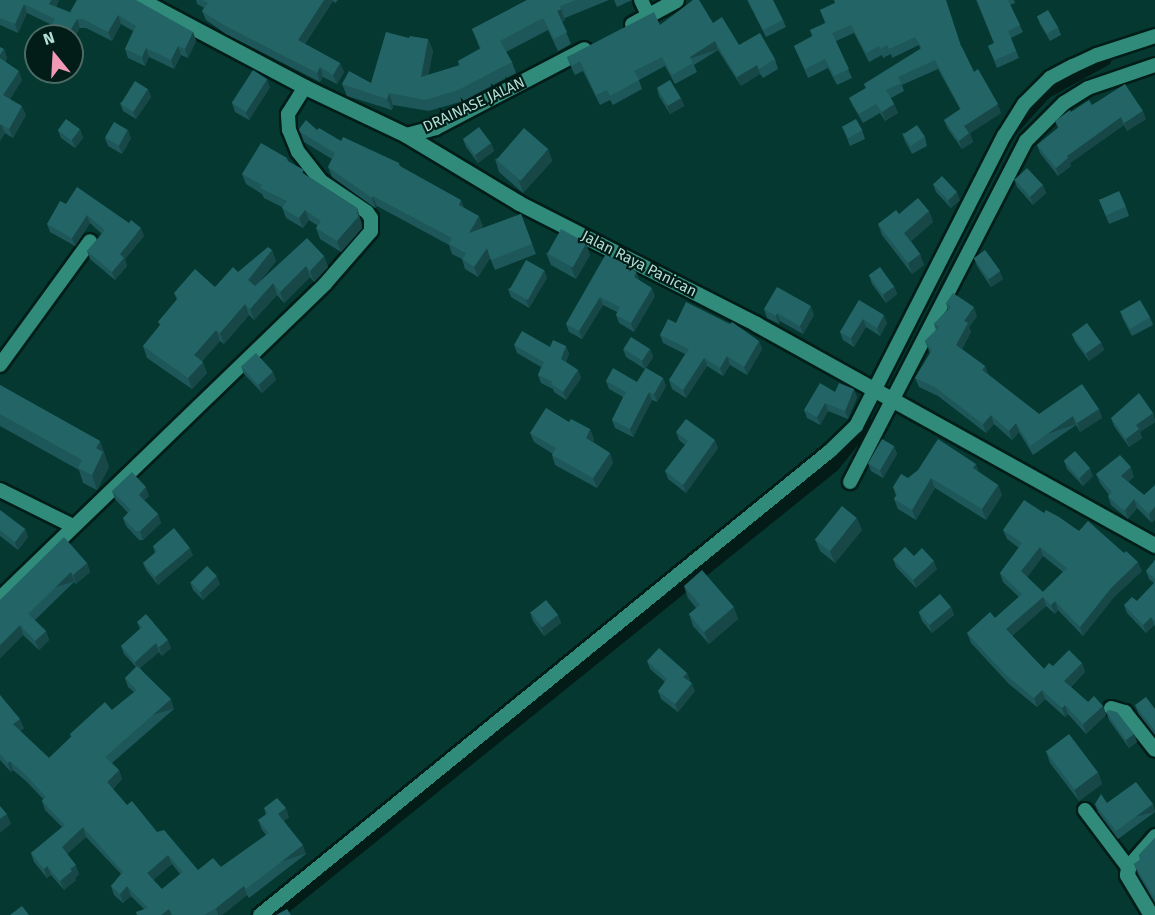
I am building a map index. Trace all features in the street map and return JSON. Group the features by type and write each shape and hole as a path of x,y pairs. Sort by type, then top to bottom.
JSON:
{"street":[{"name":"DRAINASE JALAN","path":"141,0 304,87 406,135 435,127 597,43"},
{"path":"641,0 648,15"},
{"path":"617,32 676,0"},
{"path":"260,915 830,451 856,426 1004,136 1024,104 1050,78 1073,66 1097,54 1155,36"},
{"path":"849,482 1026,141 1064,103 1088,88 1155,65"},
{"path":"0,598 325,284 371,231 371,218 367,212 328,186 298,152 287,119 290,107 304,87"},
{"name":"Jalan Raya Panican","path":"406,135 519,203 756,324 1155,545"},
{"path":"0,364 90,242"},
{"path":"0,490 73,526"},
{"path":"1111,708 1125,712 1155,750"},
{"path":"1085,810 1128,867"},
{"path":"1151,915 1127,875 1128,867 1155,836"}],"building":[{"path":"0,0 51,0 49,4 77,15 70,12 77,0 136,0 193,32 185,49 178,46 171,60 146,48 142,57 125,49 136,26 118,15 108,32 83,19 77,19 74,24 52,24 55,19 24,4 15,24 0,18"},
{"path":"203,0 324,0 298,40 340,63 333,75 320,67 317,73 222,24 202,11 208,3"},
{"path":"527,0 576,0 560,6 561,9 557,11 567,32 554,39 543,18 500,41 512,62 458,90 425,100 389,93 387,99 342,84 349,71 371,83 386,32 409,38 410,36 428,39 421,77 460,65 458,61 481,48 472,29"},
{"path":"693,0 699,0 713,23 722,17 739,45 760,33 775,59 759,69 757,65 737,77 715,41 690,57 693,63 672,75 662,57 634,71 639,80 610,96 607,90 596,95 580,61 572,66 567,57 654,12 660,25"},
{"path":"748,0 773,0 783,20 763,30"},
{"path":"834,0 946,0 961,46 974,72 978,69 998,104 964,126 969,133 959,141 944,120 961,109 935,60 898,77 901,83 886,90 894,104 882,112 876,104 859,114 849,98 866,88 864,84 922,48 915,37 889,49 887,45 880,49 879,46 866,53 851,25 832,33 849,69 834,76 825,59 805,69 794,46 813,36 810,30 826,23 820,10 835,3"},
{"path":"977,0 1008,0 1020,25 1008,31 1016,51 995,60 988,46 994,43"},
{"path":"1048,10 1058,27 1047,34 1037,16"},
{"path":"0,58 19,71 3,95 22,106 9,129 1,124 0,126"},
{"path":"253,70 267,79 246,112 232,103"},
{"path":"670,80 681,98 668,106 657,88"},
{"path":"135,81 148,89 133,112 121,104"},
{"path":"1125,84 1143,111 1124,123 1121,117 1067,156 1068,158 1056,168 1037,145 1059,127 1055,121 1089,100 1092,105"},
{"path":"66,119 80,129 72,140 58,130"},
{"path":"856,119 862,130 848,138 842,127"},
{"path":"306,120 317,130 319,128 341,141 343,137 399,163 398,165 461,200 459,205 479,216 469,233 521,214 532,244 491,260 487,248 474,267 462,259 466,253 449,244 452,238 373,196 372,198 328,167 335,153 300,132 299,129"},
{"path":"114,122 128,130 119,146 105,138"},
{"path":"917,125 925,137 911,146 903,135"},
{"path":"479,127 491,143 475,155 463,139"},
{"path":"524,128 548,149 521,181 496,160"},
{"path":"261,143 287,158 286,160 304,170 302,173 357,208 358,217 337,241 316,228 321,221 305,210 299,218 282,208 287,201 260,188 262,185 242,174"},
{"path":"1027,168 1043,185 1030,196 1015,180"},
{"path":"942,176 957,192 948,200 933,184"},
{"path":"77,187 129,223 131,220 141,228 120,254 124,258 112,272 87,251 105,230 87,215 72,238 47,224 60,201 66,204"},
{"path":"1119,191 1126,207 1106,215 1099,200"},
{"path":"918,198 929,211 904,233 920,254 908,263 878,224 896,210 899,214"},
{"path":"561,229 586,243 573,268 547,253"},
{"path":"307,238 324,256 310,271 306,266 280,292 273,283 250,309 245,304 220,333 216,330 194,355 203,362 188,378 143,346 161,324 158,322 178,298 174,293 195,269 215,287 233,267 238,272 268,247 272,250 248,280 255,286"},
{"path":"985,250 1000,271 989,279 974,258"},
{"path":"606,254 636,272 634,277 652,288 631,323 616,315 620,307 600,297 579,331 566,324"},
{"path":"526,260 544,270 528,300 510,290"},
{"path":"880,267 894,286 883,295 869,275"},
{"path":"777,287 811,306 800,326 777,313 776,316 764,309"},
{"path":"953,293 974,307 964,321 968,323 956,345 985,366 982,370 1039,414 1082,384 1099,409 1077,423 1073,416 1030,446 1016,423 1009,431 991,415 983,424 935,387 915,378 932,350 925,341 939,327 934,324 951,307 946,303"},
{"path":"859,300 884,315 877,328 863,319 851,338 840,332"},
{"path":"1140,300 1150,317 1130,329 1120,312"},
{"path":"686,302 730,324 732,322 759,341 744,367 727,356 720,368 704,358 683,390 669,380 689,349 660,335 668,319 676,323"},
{"path":"1087,323 1101,342 1086,354 1072,334"},
{"path":"522,331 550,347 553,340 566,346 561,359 578,370 563,392 551,384 553,382 538,375 544,362 514,345"},
{"path":"631,337 650,349 642,361 624,349"},
{"path":"256,353 273,372 258,385 241,366"},
{"path":"613,368 637,382 646,368 663,378 654,394 649,392 630,429 612,420 626,392 606,381"},
{"path":"820,383 835,392 839,383 854,389 845,411 825,403 817,417 804,410"},
{"path":"0,385 100,441 96,448 103,452 92,475 78,468 82,460 0,414"},
{"path":"1139,393 1153,413 1136,425 1139,429 1126,439 1111,418"},
{"path":"546,408 569,422 571,419 590,429 586,438 610,453 593,478 552,455 556,448 530,433"},
{"path":"686,419 715,440 683,485 665,471 688,441 676,432"},
{"path":"882,439 894,446 880,470 868,463"},
{"path":"938,439 976,464 973,468 998,485 982,509 931,478 912,510 894,499 897,494 893,487 901,474 908,478 918,470"},
{"path":"1075,451 1090,468 1079,478 1064,461"},
{"path":"1120,455 1131,467 1121,476 1144,495 1155,485 1155,507 1149,514 1134,499 1125,510 1122,509 1108,496 1112,492 1096,474"},
{"path":"132,472 146,487 139,495 158,514 140,531 136,531 123,518 131,510 112,491"},
{"path":"1024,500 1044,513 1046,510 1059,517 1079,531 1088,521 1124,553 1126,551 1138,562 1111,588 1080,627 1055,601 1051,605 1043,597 1006,629 1044,669 1049,663 1053,666 1069,650 1082,663 1064,681 1088,702 1094,696 1103,706 1083,724 1065,705 1062,708 1042,690 1034,698 1006,675 967,633 990,612 995,618 1022,594 1000,573 1022,543 1003,530","holes":["1040,547 1067,568 1043,592 1021,571"]},
{"path":"842,506 857,518 830,551 815,539"},
{"path":"0,510 25,529 15,542 0,530"},
{"path":"174,528 190,548 155,577 143,563 157,551 153,546"},
{"path":"64,537 87,563 73,575 71,572 28,614 46,631 35,641 20,625 0,645 0,600"},
{"path":"905,547 914,556 922,548 934,561 913,580 893,559"},
{"path":"1155,560 1155,579 1146,571"},
{"path":"207,566 217,576 201,592 191,582"},
{"path":"702,570 734,607 704,632 689,614 700,605 684,586"},
{"path":"1155,582 1155,621 1151,617 1143,625 1124,605 1132,597 1137,601"},
{"path":"940,594 951,607 929,625 919,612"},
{"path":"546,600 558,615 542,627 530,613"},
{"path":"146,614 168,640 159,647 156,643 135,662 121,646 142,627 137,622"},
{"path":"659,648 687,673 683,677 692,683 675,704 658,691 667,679 647,661"},
{"path":"137,666 171,699 105,757 119,770 107,782 127,805 132,801 157,832 164,830 198,870 213,858 221,867 269,833 258,820 268,813 264,808 277,798 286,808 278,814 303,845 246,889 244,886 204,915 173,915 169,909 161,915 137,915 136,912 148,908 127,886 120,894 111,886 123,872 83,827 62,847 76,865 60,881 47,866 44,869 31,853 65,825 42,801 46,797 24,773 10,761 8,763 0,754 0,695 20,719 13,724 49,758 72,736 70,734 105,702 112,710 137,690 125,678","holes":["168,855 183,872 162,889 147,873"]},
{"path":"1146,697 1155,709 1155,731 1135,705"},
{"path":"1109,710 1117,712 1134,734 1126,740 1106,712"},
{"path":"1069,734 1098,772 1075,790 1046,751"},
{"path":"1136,782 1153,804 1116,831 1095,804 1101,794 1107,803"},
{"path":"0,806 7,814 0,819"},
{"path":"1155,838 1155,899 1134,864 1141,859 1139,855"},
{"path":"22,906 29,915 10,915"},
{"path":"287,909 291,915 276,915"}],"waterway":[{"path":"1015,125 1045,92 1105,59"},
{"path":"274,915 833,465 857,435 864,420"}]}
